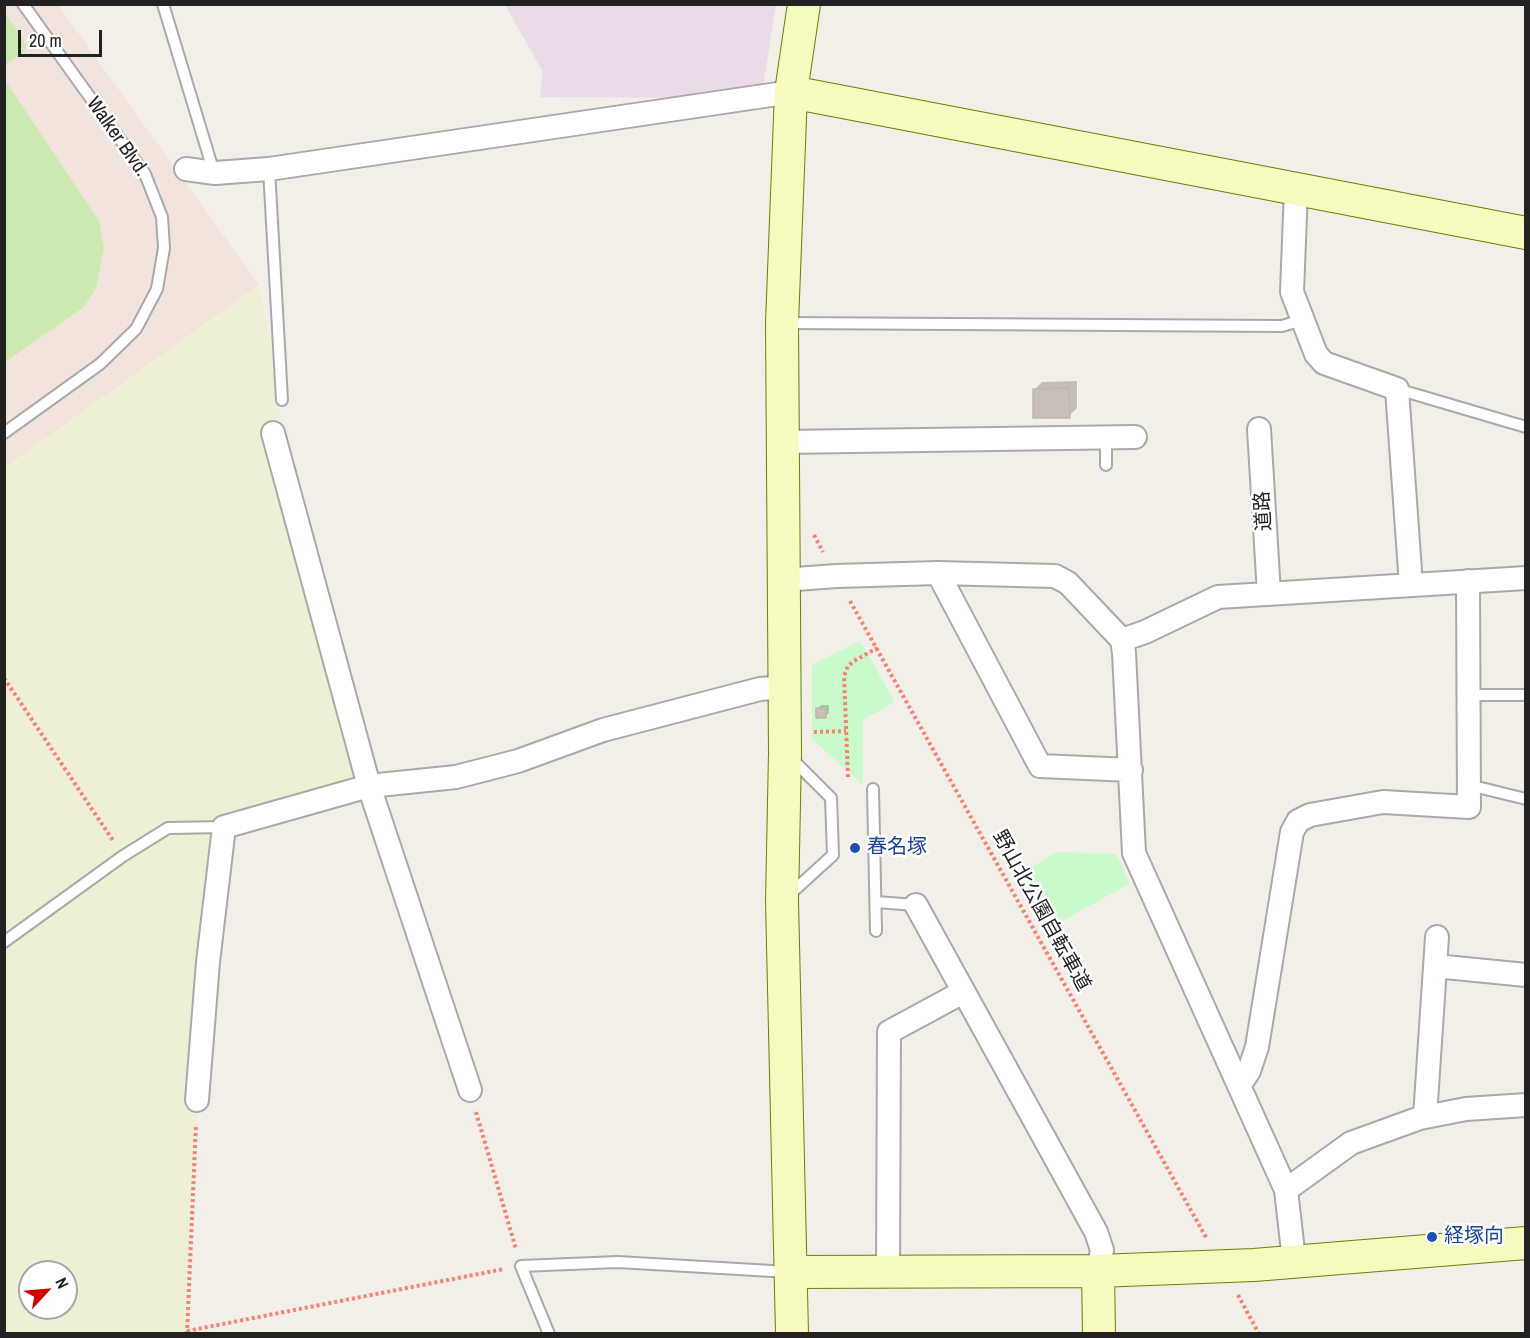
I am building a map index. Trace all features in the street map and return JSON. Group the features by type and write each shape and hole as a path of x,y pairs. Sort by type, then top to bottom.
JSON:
{"street":[{"path":"792,1334 782,901 796,742 785,687 782,323 791,92 804,4"},
{"path":"186,169 214,173 269,169 791,92 1526,233"},
{"path":"1296,189 1292,292 1316,354 1324,363 1397,390 1411,585"},
{"name":"道路","path":"1259,429 1269,594"},
{"path":"273,434 369,786 470,1090"},
{"path":"783,442 1135,437"},
{"path":"783,580 938,573 1055,576 1068,583 1122,640 1134,853 1286,1190 1294,1260"},
{"path":"938,573 1040,766 1131,770"},
{"path":"1122,640 1145,632 1218,597 1526,578"},
{"path":"1239,1086 1249,1071 1257,1047 1292,832 1298,821 1310,815 1383,802 1469,807 1468,581"},
{"path":"197,1100 208,962 224,827 369,786 456,777 518,761 603,730 760,689 785,687"},
{"path":"916,904 1096,1232 1102,1250 1098,1271 1099,1334"},
{"path":"1425,1117 1437,937"},
{"path":"1435,966 1526,975"},
{"path":"888,1271 889,1032 963,992"},
{"path":"1286,1190 1351,1143 1425,1117 1466,1109 1526,1105"},
{"path":"792,1272 1098,1271 1254,1265 1526,1243"}],"lane":[{"name":"Walker Blvd.","path":"4,433 100,364 136,329 157,289 164,248 162,217 145,174 23,4"},
{"path":"163,4 214,173"},
{"path":"269,169 282,400"},
{"path":"782,323 1282,326 1302,320"},
{"path":"1397,390 1526,427"},
{"path":"1106,437 1106,465"},
{"path":"1470,695 1526,695"},
{"path":"782,901 833,855 831,798 796,742"},
{"path":"1469,784 1526,799"},
{"path":"873,789 876,931"},
{"path":"4,942 123,856 168,828 224,827"},
{"path":"876,902 916,904"},
{"path":"549,1334 521,1266 618,1262 792,1272"}],"path":[{"path":"811,529 824,554"},
{"name":"野山北公園自転車道","path":"846,593 1210,1245"},
{"path":"848,777 844,676 848,666 877,648"},
{"path":"4,678 123,856"},
{"path":"796,742 846,731"},
{"path":"197,1100 187,1332 521,1266 470,1090"},
{"path":"1235,1288 1259,1334"}],"shaded area":[{"path":"5,5 58,5 259,285 5,468"},
{"path":"505,5 776,5 763,86 708,98 540,97 543,72"}],"green space":[{"path":"4,12 27,45 23,53 5,65"},
{"path":"4,79 99,221 104,247 96,288 84,307 5,362"},
{"path":"259,285 282,400 273,434 369,786 224,827 197,1100 187,1333 5,1333 4,468"},
{"path":"860,641 895,702 863,720 863,785 812,739 812,665"},
{"path":"1057,852 1117,854 1129,884 1044,931 1013,878"}],"building":[{"path":"1069,388 1070,418 1033,418 1033,389"},
{"path":"816,708 826,708 826,718 816,718"}],"place":[{"name":"春名塚","path":"855,848"},
{"name":"経塚向","path":"1432,1237"}]}
